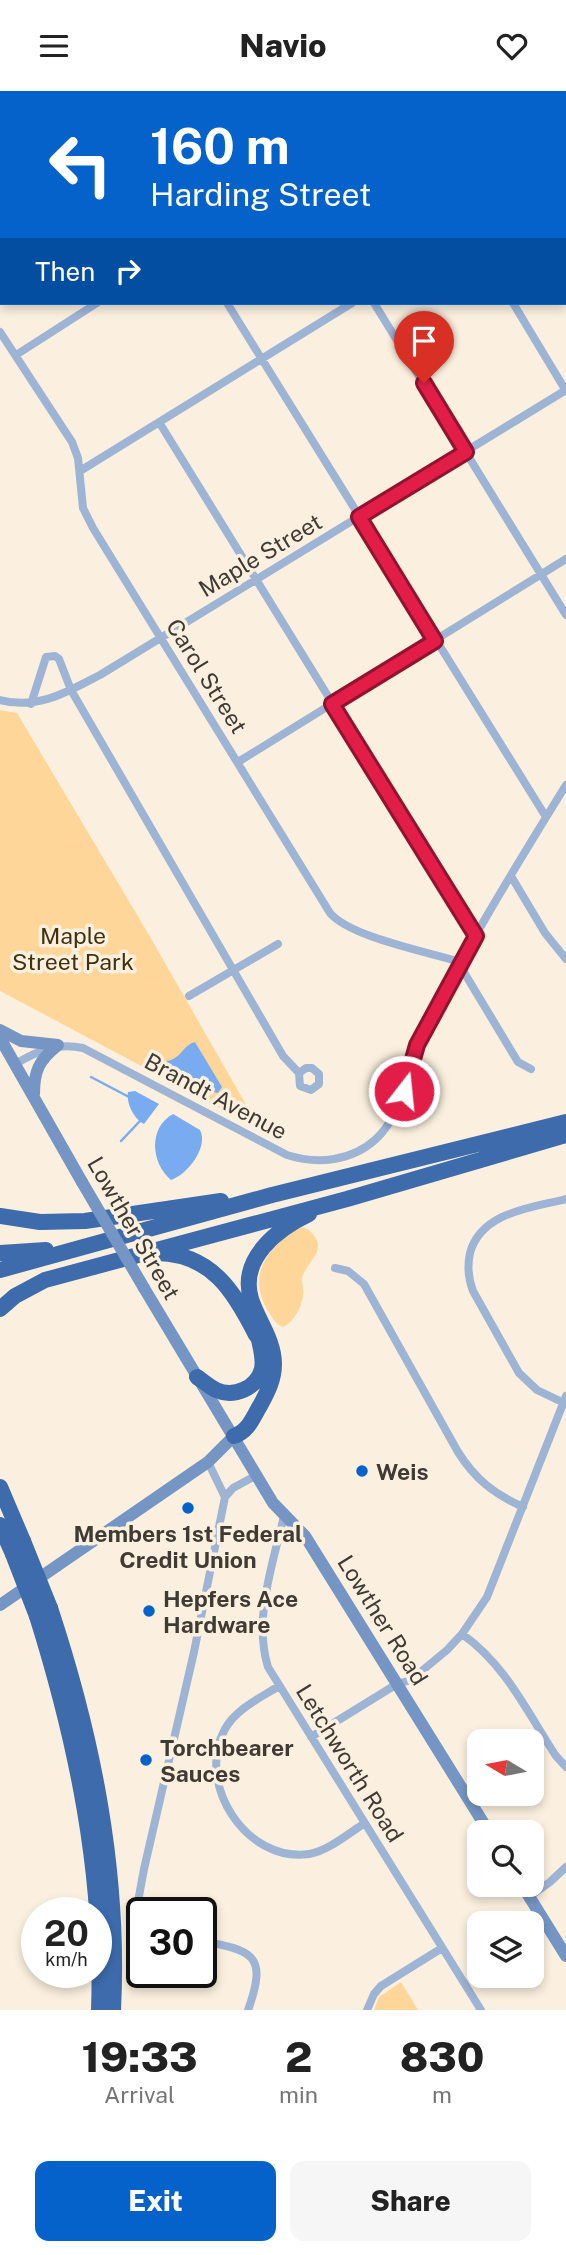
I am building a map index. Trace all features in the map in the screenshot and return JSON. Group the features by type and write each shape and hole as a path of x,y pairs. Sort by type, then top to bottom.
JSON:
{"highway":[{"path":"0,1270 272,1195 566,1122"},
{"path":"0,1309 15,1296 45,1280 347,1199 566,1133"},
{"path":"0,1278 566,1133"},
{"path":"0,1216 40,1222 85,1221 168,1207 272,1195"},
{"path":"234,1436 242,1433 249,1425 268,1390 274,1366 268,1338 251,1300 249,1281 253,1263 265,1245 286,1227 347,1199"},
{"path":"0,1253 33,1252 86,1241 96,1242"},
{"path":"130,1256 170,1253 204,1265 226,1286 259,1340 267,1357 266,1379 234,1436"},
{"path":"197,1377 223,1392 247,1389 262,1370 259,1340"},
{"path":"0,1487 84,1722 108,1849 114,1950 113,2010"},
{"path":"0,1494 18,1541"},
{"path":"0,1525 18,1541"},
{"path":"43,1612 69,1726 92,1852 99,1951 99,2010"}],"main road":[{"path":"0,1030 21,1041 58,1045"},
{"name":"Lowther Street","path":"0,1038 144,1289 234,1436"},
{"path":"34,1095 34,1074 39,1062 58,1045"},
{"path":"0,1605 208,1462 234,1436"},
{"name":"Lowther Road","path":"234,1436 273,1503 305,1535 482,1820"},
{"path":"529,1897 566,1956"}],"street":[{"path":"16,355 94,305"},
{"path":"228,305 546,817"},
{"path":"79,471 349,305"},
{"path":"375,305 566,615"},
{"path":"514,305 566,390"},
{"name":"Carol Street","path":"0,332 72,442 85,514 337,921 362,933 460,963"},
{"name":"Maple Street","path":"0,700 31,704 71,690 161,638 566,390"},
{"path":"159,422 476,936"},
{"path":"238,762 566,559"},
{"path":"31,704 46,657 50,655 59,659 71,690 233,970 283,1056 299,1073"},
{"name":"Brandt Avenue","path":"58,1045 83,1048 287,1155 315,1161 339,1159 365,1147 387,1126 404,1091 417,1045 460,963 566,785"},
{"path":"511,876 545,933 566,959"},
{"path":"189,996 278,944"},
{"path":"460,963 518,1062 531,1069"},
{"path":"15,1064 41,1050 58,1045"},
{"path":"311,1737 397,1684 411,1680 462,1634 492,1587 565,1401 537,1390 519,1373 469,1282 468,1267 472,1246 489,1224 515,1212 564,1200 566,1212"},
{"path":"335,1269 348,1271 365,1284 466,1464 491,1490 523,1507"},
{"path":"208,1462 225,1497"},
{"path":"138,1897 194,1652 225,1497 233,1488 257,1475"},
{"name":"Letchworth Road","path":"284,1516 262,1631 268,1667 481,2010"},
{"path":"462,1634 476,1643 502,1669 556,1756 566,1767"},
{"path":"279,1686 235,1715 221,1737 216,1762 217,1775 231,1815 247,1832 269,1846 305,1854 318,1851 365,1823"},
{"path":"544,1886 566,1867"},
{"path":"217,1944 238,1948 251,1958 257,1971 257,1981 248,2010"},
{"path":"367,2010 374,1994 382,1986 442,1948"}],"green space":[{"name":"Maple Street Park","path":"0,710 17,713 260,1129 0,991"},
{"path":"299,1227 313,1234 318,1246 302,1279 303,1293 299,1309 283,1327 274,1321 262,1298 260,1274 270,1253"},
{"path":"401,1982 418,2010 374,2010 379,1997"}],"water":[{"path":"195,1042 222,1087 218,1093 208,1091 168,1071 165,1066 167,1061 176,1058"},
{"path":"135,1091 159,1104 144,1124 134,1115 128,1101 128,1092"},
{"path":"173,1114 200,1130 202,1144 190,1166 171,1180 159,1164 155,1146 159,1128"}],"waterway":[{"path":"91,1077 129,1097"},
{"path":"121,1141 140,1121"}],"place":[{"name":"Weis","path":"362,1471"},
{"name":"Members 1st Federal Credit Union","path":"188,1508"},
{"name":"Hepfers Ace Hardware","path":"149,1611"},
{"name":"Torchbearer Sauces","path":"146,1760"}],"route":[{"path":"404,1091 417,1045 476,936 332,704 435,641 359,517 466,452 424,383"}]}
